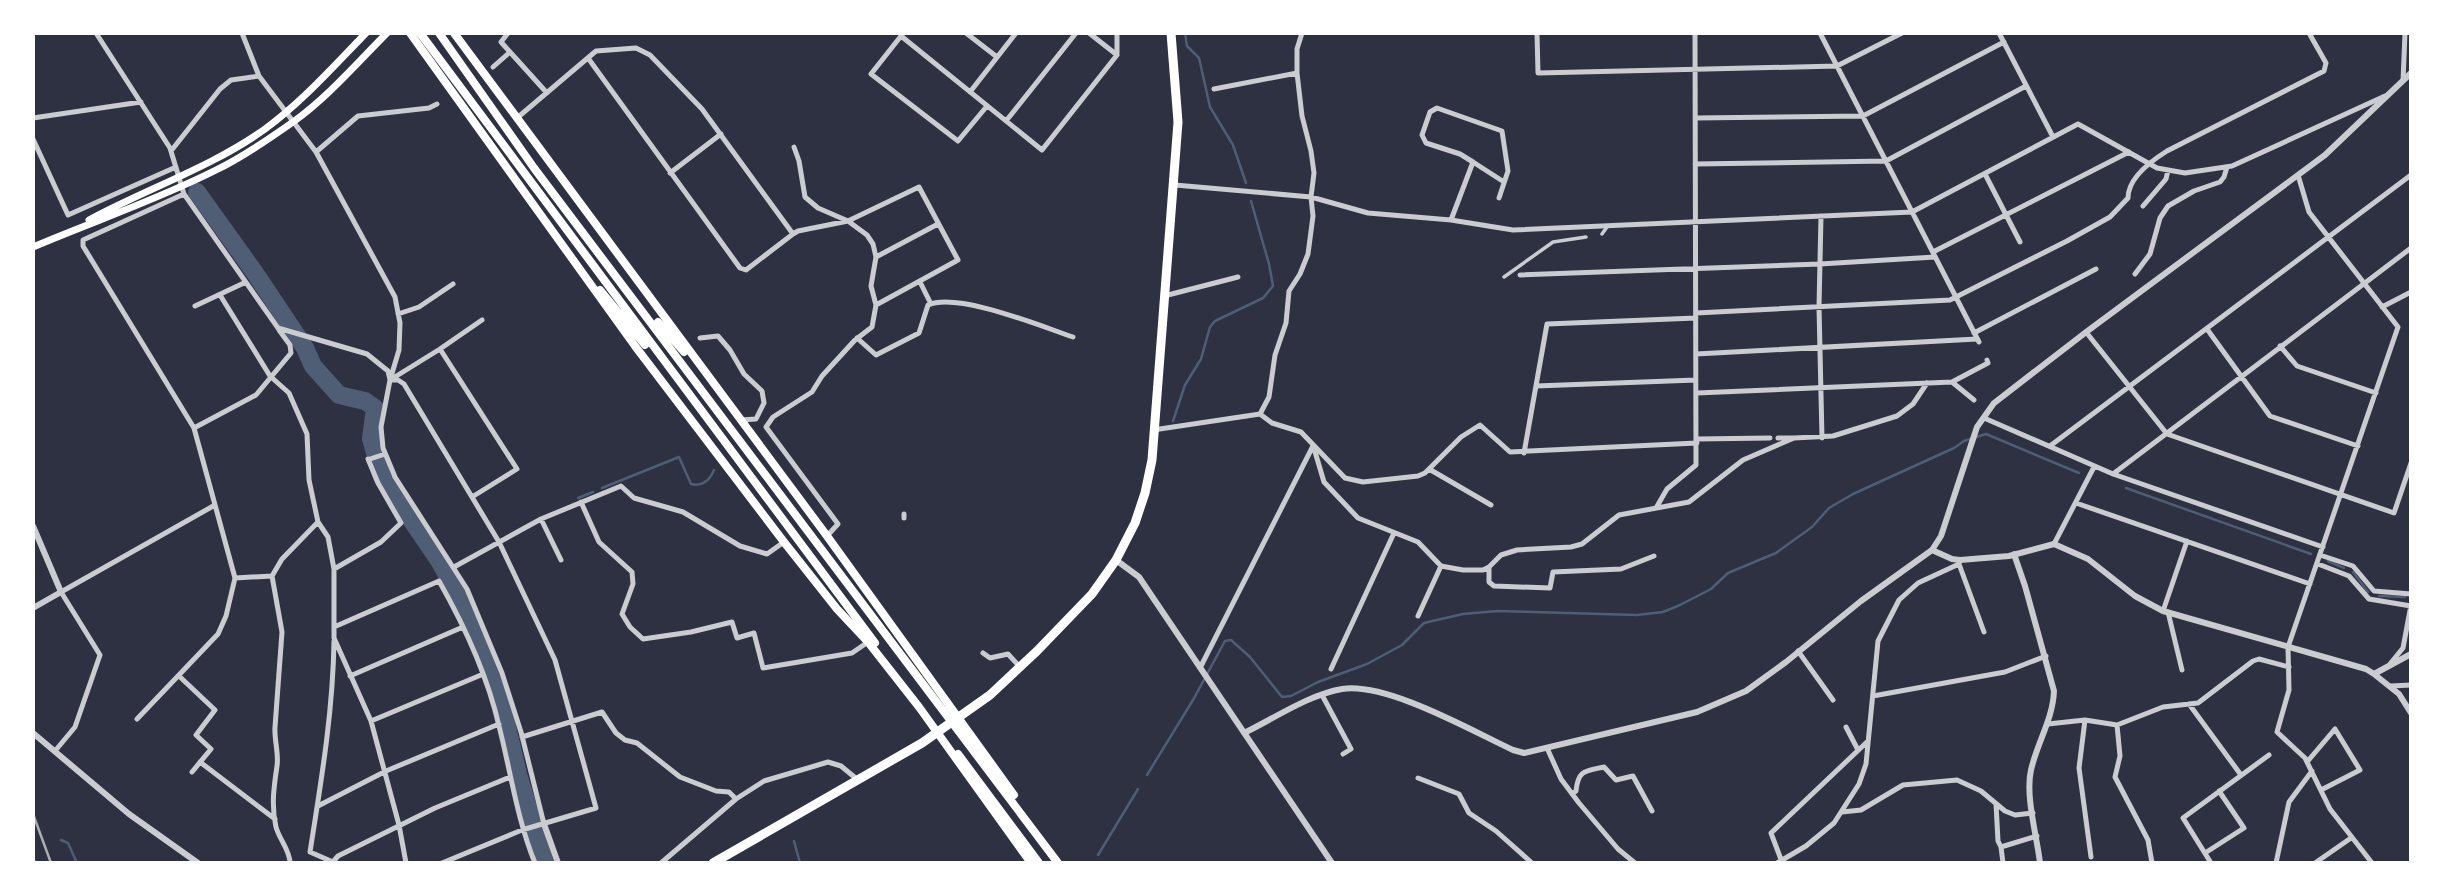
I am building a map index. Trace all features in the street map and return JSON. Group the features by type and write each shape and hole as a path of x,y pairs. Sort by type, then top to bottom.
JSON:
{"highway":[{"path":"713,863 936,734 983,701 1092,594 1116,560 1135,523 1152,460 1178,122 1177,79 1171,33"}],"main road":[{"path":"64,234 128,199 243,143 281,116 366,33"},
{"path":"33,247 133,208 217,170 249,152 296,120 323,97 387,33"},
{"path":"410,33 613,317 784,542 837,609 869,642 1031,863"},
{"path":"420,33 1039,863"},
{"path":"439,33 534,168 1058,863"},
{"path":"454,33 827,536 1063,863"},
{"path":"600,253 733,411"},
{"path":"571,257 685,389"}],"street":[{"path":"96,33 171,151 184,194 290,345 291,353 256,395 194,428"},
{"path":"242,33 259,76 316,152 395,297 400,350 390,380 381,427 383,455 467,589 502,673 522,737 540,825 558,863"},
{"path":"508,33 501,42 547,93"},
{"path":"966,33 997,57"},
{"path":"970,92 1016,33"},
{"path":"1006,121 1076,33"},
{"path":"1089,33 1117,55"},
{"path":"987,106 958,141 871,74 902,34 1042,150 1117,55 1117,33"},
{"path":"1260,414 1269,397 1275,355 1286,323 1289,291 1308,254 1316,213 1311,197 1314,173 1302,116 1297,73 1297,48 1302,33"},
{"path":"1537,33 1538,73 1837,66 1902,33"},
{"path":"1656,508 1667,489 1696,465 1695,33"},
{"path":"1820,33 1977,338"},
{"path":"1999,33 2053,137"},
{"path":"1524,453 1547,324 1950,300 2110,217 2128,198 2128,190 2148,163 2167,151 2324,71 2328,66 2309,33"},
{"path":"2403,81 2405,33"},
{"path":"1695,118 1863,116 2004,42"},
{"path":"517,118 596,51 636,48 650,55 702,109 793,234"},
{"path":"493,67 510,52"},
{"path":"588,58 740,268 746,270 798,231 848,221 919,187 958,260 876,305"},
{"path":"1244,733 1321,695 1343,689 1361,688 1428,710 1524,753 1697,712 1746,691 1861,601 1932,550 1941,536 1977,427 1994,404 2086,332 2325,155 2411,72"},
{"path":"1214,89 1297,73"},
{"path":"171,151 220,89 231,80 259,76"},
{"path":"1695,164 1886,160 2026,86"},
{"path":"1175,185 1311,197 1368,213 1451,219 1513,230 1912,212 2078,124 2148,163 2185,173 2227,167 2390,94"},
{"path":"33,118 141,102"},
{"path":"316,152 358,116 429,108 437,104"},
{"path":"2350,104 2354,111"},
{"path":"1499,198 1508,171 1502,131 1437,108 1430,112 1422,135 1426,143 1460,154 1504,182"},
{"path":"181,184 242,153 292,119"},
{"path":"670,173 721,134"},
{"path":"33,139 68,215 176,167"},
{"path":"794,147 805,197 818,208 848,221 867,235 873,244 876,257 871,286 876,305 872,327 857,338 822,376 812,392 773,417 766,426 838,524 827,536"},
{"path":"1586,237 1553,242 1504,278 1520,275 1820,264 1934,254 2129,152"},
{"path":"1451,219 1473,162"},
{"path":"2135,274 2150,254 2160,218 2168,206 2194,191 2220,182 2227,167"},
{"path":"2143,206 2166,179 2168,170"},
{"path":"1984,174 2020,242"},
{"path":"2298,175 2309,212 2398,327 2288,647 2289,690 2277,732 2307,762 2330,809 2372,863"},
{"path":"2050,446 2411,175"},
{"path":"137,719 218,634 226,616 235,578 194,428 83,246 83,240 184,194"},
{"path":"1821,216 1819,307 1822,438"},
{"path":"876,257 938,225"},
{"path":"1602,234 1607,227"},
{"path":"2113,474 2411,248"},
{"path":"1696,354 1977,338 2096,269"},
{"path":"1164,296 1238,278"},
{"path":"195,306 246,282"},
{"path":"920,282 931,304"},
{"path":"398,314 419,307 453,284"},
{"path":"2382,307 2411,292"},
{"path":"220,295 270,376 289,393 307,434 309,480 318,522 328,537 334,569 331,707 310,852 332,862 338,856 399,825 510,777"},
{"path":"857,338 876,355 919,334 928,305 950,303 983,308 1073,337"},
{"path":"390,380 482,320"},
{"path":"281,329 367,354 388,371 390,380"},
{"path":"2207,329 2270,416 2358,446"},
{"path":"2086,332 2167,434 2393,513 2411,463"},
{"path":"700,338 718,336 744,374 762,391 764,403 755,419 740,420"},
{"path":"2280,346 2297,366 2376,393"},
{"path":"440,349 517,469 471,497"},
{"path":"1696,393 1952,382 1988,363 1987,360"},
{"path":"390,380 398,380 404,384 499,542 555,660 596,807 523,830 442,863"},
{"path":"1536,386 1696,380"},
{"path":"1952,382 1974,400"},
{"path":"1778,438 1822,438 1897,416 1913,404 1927,383"},
{"path":"1153,430 1260,414 1272,423 1301,432 1345,478 1363,482 1418,476 1429,469 1461,437 1480,425 1510,452 1524,453 1770,438"},
{"path":"1983,418 2094,467 2323,547"},
{"path":"1313,445 1324,482 1358,518 1418,542 1441,566 1463,570 1489,567 1501,555 1517,550 1582,544 1619,515 1689,502 1743,460 1794,439"},
{"path":"1200,668 1313,445"},
{"path":"334,569 381,541 401,523 378,483 369,459 383,455"},
{"path":"2054,544 2094,467"},
{"path":"1429,469 1491,505"},
{"path":"454,567 541,519 621,486 634,498 683,512 740,547 767,554 784,542"},
{"path":"581,502 599,542 632,572 633,584 622,614 624,621 643,639 691,632 732,622 737,638 754,633 764,668 852,653 869,642"},
{"path":"2076,503 2310,584"},
{"path":"33,608 215,505"},
{"path":"541,519 561,560"},
{"path":"290,863 279,838 275,819 273,786 278,763 274,740 282,632 272,576 282,559 318,522"},
{"path":"33,526 61,592 100,655 75,727 55,751"},
{"path":"1331,669 1394,533"},
{"path":"2182,670 2166,612 2187,541"},
{"path":"1868,741 1771,833 1780,862 1806,846 1833,823 1860,784 1867,764 1878,641 1899,600 1919,583 1959,562 2014,554 2054,544 2088,559 2135,596 2166,612 2374,674 2399,694 2411,713"},
{"path":"1932,550 1959,562 1984,632"},
{"path":"2014,554 2046,656 2054,691 2054,705 2031,769 2029,786 2040,863"},
{"path":"2320,555 2353,566 2374,591 2411,594"},
{"path":"1489,567 1489,582 1494,586 1550,588 1553,572 1621,569 1654,556"},
{"path":"1116,560 1139,578 1332,863"},
{"path":"2318,564 2349,576 2369,599 2411,605 2403,648 2386,669"},
{"path":"1418,616 1441,566"},
{"path":"2349,576 2353,566"},
{"path":"235,578 272,576"},
{"path":"334,627 439,581 463,627 499,724 523,830 535,863"},
{"path":"2369,599 2374,591"},
{"path":"350,676 463,627"},
{"path":"334,638 371,721 386,771 406,863"},
{"path":"1798,651 1833,700"},
{"path":"983,653 990,658 1008,654 1020,667"},
{"path":"2374,674 2411,654"},
{"path":"1873,696 2005,672 2046,656"},
{"path":"2048,724 2085,720 2117,725 2163,707 2198,703 2253,661 2259,659 2289,667"},
{"path":"371,721 481,675"},
{"path":"179,676 215,710 196,735 211,749 192,772"},
{"path":"2391,686 2411,685"},
{"path":"1321,695 1351,749 1343,754"},
{"path":"2189,704 2242,775"},
{"path":"522,737 602,712 616,733 625,740 637,743 680,777 716,791 729,792 736,799"},
{"path":"2085,720 2078,768 2091,857"},
{"path":"318,806 386,771 499,724"},
{"path":"2117,725 2120,756 2115,777 2148,840 2152,863"},
{"path":"1846,727 1858,750"},
{"path":"2307,762 2335,729 2360,770 2321,790"},
{"path":"33,733 129,814 198,863"},
{"path":"1547,748 1561,779 1572,794 1618,849 1635,863"},
{"path":"2211,863 2183,818 2269,755"},
{"path":"200,762 275,819"},
{"path":"661,863 736,799 764,781 828,762 841,766 858,780"},
{"path":"1572,794 1576,791 1577,778 1583,772 1604,767 1616,780 1633,775 1652,811"},
{"path":"2276,863 2288,802 2312,771"},
{"path":"1418,778 1459,794 1469,813 1496,831 1532,863"},
{"path":"1842,812 1861,810 1903,785 1957,780 1981,791 2015,815 2033,813"},
{"path":"2205,853 2244,828 2219,791"},
{"path":"1996,804 1998,841 2003,863"},
{"path":"2001,847 2037,836"},
{"path":"2315,863 2351,838"}],"waterway":[{"path":"1185,33 1187,46 1199,58 1210,107 1233,145 1246,183"},
{"path":"197,192 255,273 305,348 313,366 339,395 365,401 375,408 371,439 382,477 440,562 467,613 502,705 518,774 545,863"},
{"path":"1173,421 1185,385 1201,359 1210,327 1215,321 1263,298 1273,286 1251,201"},
{"path":"1147,775 1225,641 1231,640 1250,657 1282,697 1291,696 1318,682 1367,664 1402,645 1424,623 1463,614 1497,611 1637,615 1663,612 1711,589 1728,573 1776,553 1812,527 1829,508 1853,494 1964,441 1986,434 2079,473"},
{"path":"602,488 679,457 691,484 705,482 714,470"},
{"path":"2126,488 2311,554"},
{"path":"578,498 593,492"},
{"path":"2328,561 2344,568"},
{"path":"2353,572 2368,592"},
{"path":"2379,596 2405,597"},
{"path":"1098,855 1138,789"},
{"path":"61,840 68,843 77,863"},
{"path":"794,841 800,863"}],"railway":[{"path":"33,814 51,863"},
{"path":"33,858 35,863"}]}
